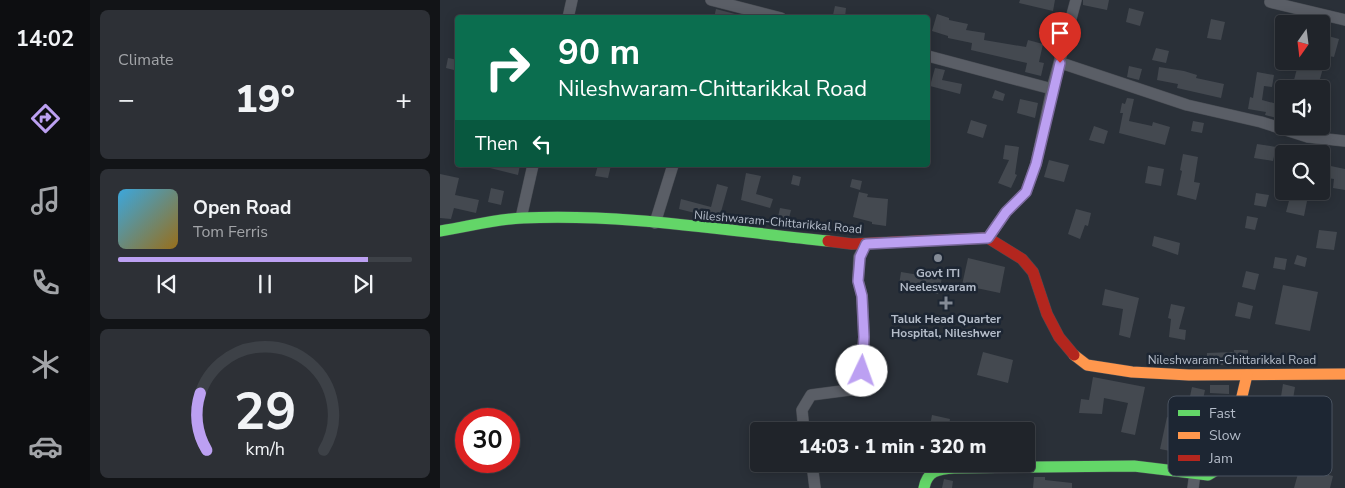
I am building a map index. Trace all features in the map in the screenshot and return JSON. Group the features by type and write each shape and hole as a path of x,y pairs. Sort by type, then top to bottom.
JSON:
{"main road":[{"name":"Nileshwaram-Chittarikkal Road","path":"440,231 521,218 578,218 655,222 710,230 866,244 988,238 1004,246 1022,259 1033,272 1055,330 1079,361 1087,365 1132,372 1189,375 1345,374"},
{"path":"1241,396 1246,375"},
{"path":"924,488 925,477 931,471 954,468 1134,466 1168,470"}],"street":[{"path":"569,15 572,0"},
{"path":"711,0 771,15"},
{"path":"988,238 1006,212 1026,192 1036,164 1052,90 1076,0"},
{"path":"1270,2 1345,20"},
{"path":"930,57 1052,90"},
{"path":"1060,63 1187,105 1261,122 1308,137 1345,141"},
{"path":"521,218 533,167"},
{"path":"655,222 672,167"},
{"path":"803,422 802,410 811,394 857,389 859,384 864,337 862,296 858,281 860,257 866,244"},
{"path":"813,472 815,488"}],"building":[{"path":"1020,0 1055,0 1053,11 1019,3"},
{"path":"1083,0 1109,0 1107,10 1083,5"},
{"path":"835,6 846,8 845,15 833,15"},
{"path":"1129,8 1144,12 1140,26 1126,22"},
{"path":"716,9 735,14 735,15 715,15"},
{"path":"937,14 949,18 949,20 968,24 966,30 985,33 984,40 1026,47 1028,40 1043,44 1039,62 1044,63 1041,76 1025,72 1027,63 971,50 972,43 948,38 948,36 932,31"},
{"path":"1211,19 1225,22 1221,40 1207,38"},
{"path":"1330,36 1339,39 1334,57 1330,56"},
{"path":"1156,48 1169,51 1166,63 1152,60"},
{"path":"448,58 455,59 455,70 446,68"},
{"path":"1129,66 1142,69 1139,80 1127,77"},
{"path":"1159,67 1184,71 1197,75 1196,78 1224,84 1221,98 1177,88 1178,84 1157,80"},
{"path":"935,68 945,70 942,80 962,84 960,94 930,86"},
{"path":"1297,70 1322,70 1320,80 1294,80"},
{"path":"1257,72 1274,75 1272,87 1264,86 1262,100 1275,103 1275,118 1265,115 1266,112 1248,109 1250,97 1253,98"},
{"path":"995,90 1005,94 1003,101 992,98"},
{"path":"1127,98 1134,99 1129,121 1152,126 1153,122 1170,127 1165,145 1119,133 1123,113 1120,113 1122,103 1125,104"},
{"path":"1020,99 1038,103 1035,118 1017,113"},
{"path":"971,120 987,125 983,138 967,133"},
{"path":"1193,121 1204,123 1202,133 1191,131"},
{"path":"1094,126 1108,131 1104,144 1089,140"},
{"path":"1257,144 1275,147 1273,161 1254,158"},
{"path":"1005,145 1019,147 1015,174 1017,175 1011,188 998,183 1009,160 1003,159"},
{"path":"1183,154 1198,157 1194,182 1200,183 1196,200 1177,195"},
{"path":"1049,160 1069,165 1064,182 1044,177"},
{"path":"1148,166 1164,169 1161,186 1145,183"},
{"path":"1330,166 1345,169 1345,190 1333,188 1334,179 1330,178"},
{"path":"490,167 520,167 518,175"},
{"path":"597,167 611,167 608,178 595,176"},
{"path":"746,173 761,176 756,194 773,199 770,208 741,200"},
{"path":"440,174 459,178 455,195 479,200 476,213 454,208 451,219 440,218"},
{"path":"793,175 801,177 799,186 791,184"},
{"path":"852,179 862,181 860,190 850,187"},
{"path":"717,184 728,187 719,219 679,209 681,199 711,207"},
{"path":"491,188 504,191 501,205 488,202"},
{"path":"859,192 868,194 867,197 888,199 886,226 872,224 872,222 853,217"},
{"path":"1256,193 1269,195 1266,207 1254,205"},
{"path":"1289,200 1307,201 1304,216 1286,212"},
{"path":"780,208 791,210 789,218 778,217"},
{"path":"1076,209 1091,213 1088,226 1085,225 1080,239 1068,234"},
{"path":"1247,216 1258,218 1255,230 1245,228"},
{"path":"1319,230 1337,232 1334,250 1316,248"},
{"path":"1154,236 1180,243 1178,255 1152,246"},
{"path":"1297,255 1307,258 1305,267 1294,264"},
{"path":"1275,257 1287,259 1285,270 1273,268"},
{"path":"968,258 1005,267 1000,293 962,285"},
{"path":"1246,271 1259,274 1255,290 1242,287"},
{"path":"901,272 919,275 920,273 942,278 938,294 899,285"},
{"path":"1283,285 1318,292 1310,331 1275,324"},
{"path":"1105,289 1139,298 1130,338 1119,335 1123,309 1102,305"},
{"path":"1238,302 1253,306 1250,319 1235,316"},
{"path":"1171,304 1185,307 1179,329 1186,330 1185,340 1169,337 1171,319 1168,318"},
{"path":"1234,350 1248,350 1248,362 1223,362 1223,365 1207,365 1207,353 1234,352"},
{"path":"983,352 1013,360 1008,383 977,375"},
{"path":"1163,356 1182,357 1182,365 1163,364"},
{"path":"1093,377 1145,387 1135,435 1121,432 1128,403 1104,398 1102,414 1079,413 1081,399 1089,400"},
{"path":"1283,384 1295,387 1294,396 1281,396"},
{"path":"1210,385 1229,385 1229,394 1210,393"},
{"path":"1192,387 1205,390 1204,396 1190,396"},
{"path":"932,415 950,419 950,422 931,422"},
{"path":"1168,417 1168,451 1160,449"},
{"path":"1297,476 1333,476 1330,488 1294,488"},
{"path":"1034,477 1045,477 1045,480 1072,483 1072,488 1033,488"},
{"path":"944,479 953,481 952,488 942,488"}],"traffic: fast":[{"path":"440,231 512,219 599,218 637,220 828,241"},
{"path":"924,488 925,482 931,474 943,469 954,468 1134,466 1168,470"}],"traffic: slow":[{"path":"1074,355 1087,365 1132,372 1189,375 1345,374"},
{"path":"1242,396 1247,375"}],"traffic: jam":[{"path":"828,241 852,244 988,238 1022,259 1033,272 1047,314 1059,337 1074,355"}],"place":[{"name":"Govt ITI Neeleswaram","path":"938,258"},
{"name":"Taluk Head Quarter Hospital, Nileshwer","path":"946,303"}],"route":[{"path":"862,371 864,337 862,296 858,281 860,257 866,244 988,238 1006,212 1026,192 1036,164 1052,90 1060,63"}]}
